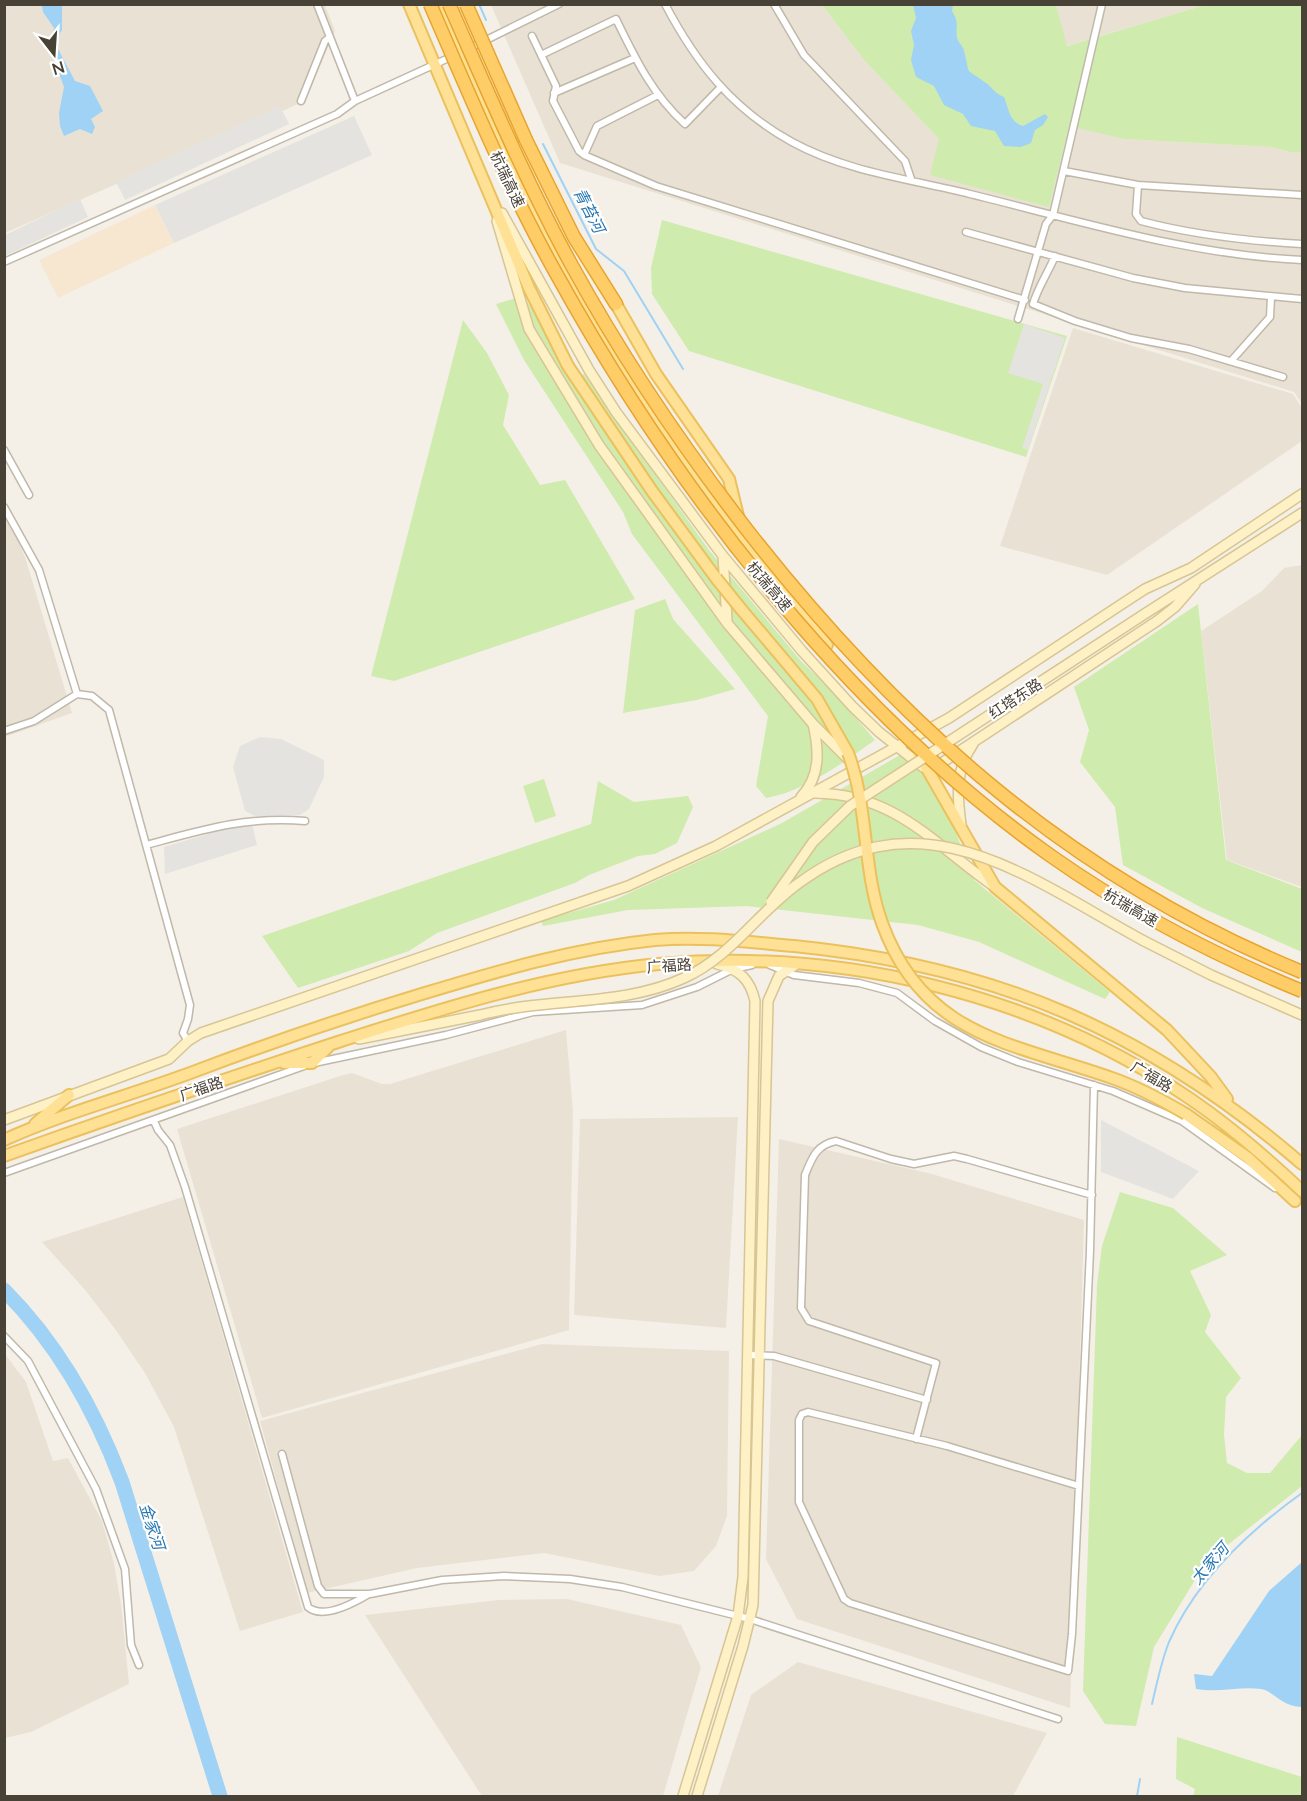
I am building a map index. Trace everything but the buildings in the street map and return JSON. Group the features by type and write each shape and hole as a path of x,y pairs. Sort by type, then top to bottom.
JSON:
{"highway":[{"name":"杭瑞高速","path":"430,4 519,203 590,333 642,414 702,499 756,569 824,650 925,754 984,805 1045,851 1098,887 1168,929 1228,959 1302,991"},
{"name":"杭瑞高速","path":"449,4 535,195 610,331 716,489 837,638 937,741 1047,831 1107,872 1177,913 1302,972"},
{"path":"466,4 526,140 574,237 616,304"}],"main road":[{"path":"409,4 529,288 568,366 652,491 716,578 825,710 848,753 863,807 871,879 878,912 898,958 920,988 950,1015 995,1041 1123,1082 1185,1114 1247,1157 1299,1204"},
{"path":"439,4 525,195 570,281 652,417 743,544 832,652 911,739 995,887"},
{"path":"489,190 589,370 616,412 723,556 802,651 879,732 929,772"},
{"path":"489,190 518,297 537,345 634,496 728,623 813,724 858,768"},
{"path":"616,304 656,374 729,479 736,501 743,544"},
{"name":"红塔东路","path":"69,1095 169,1059 188,1041 201,1033 628,886 716,846 949,718 1146,590 1191,568 1302,494"},
{"name":"红塔东路","path":"759,919 809,846 850,806 1302,513"},
{"path":"723,556 728,623"},
{"path":"929,772 1157,621 1175,607 1195,584"},
{"path":"792,806 808,790 818,762 813,724"},
{"path":"961,828 958,780 967,753 979,737"},
{"path":"814,793 832,793 896,813 932,836 970,870 995,887 1167,1030 1211,1077 1232,1106"},
{"path":"273,1063 312,1063 330,1045 538,1003 618,997 661,987 708,965 796,884 834,861 875,847 921,843 962,849 1008,865 1144,941 1302,1015"},
{"name":"广福路","path":"4,1140 29,1128 174,1079 278,1040 518,964 565,953 656,940 702,938 852,952 913,962 1045,1002 1135,1046 1232,1106 1302,1164"},
{"path":"683,1797 738,1616 743,1577 755,1001 749,983 733,969 712,963"},
{"name":"广福路","path":"4,1156 273,1063 465,1004 569,977 658,964 764,963 852,970 911,980 1040,1019 1127,1061 1191,1099 1252,1147 1302,1191"},
{"path":"697,1797 750,1619 754,1590 768,1002 772,988 784,971 795,965"},
{"path":"4,1120 69,1095"},
{"path":"29,1128 69,1095"},
{"path":"753,1108 765,1108"},
{"path":"749,1292 761,1292"}],"street":[{"path":"317,4 356,100"},
{"path":"4,262 337,114 356,100 460,53 559,4"},
{"path":"665,4 685,42 720,88 756,119 812,152 850,167 910,179 1198,249 1258,258 1302,260"},
{"path":"774,4 804,55 905,161 910,179"},
{"path":"1018,319 1046,224 1053,215 1102,4"},
{"path":"541,55 616,19 643,75 685,124 720,88"},
{"path":"532,36 556,86 553,101 579,151 584,155 656,186 1025,300"},
{"path":"301,101 325,41 330,37"},
{"path":"554,93 635,58"},
{"path":"584,155 597,126 658,95"},
{"path":"1064,171 1138,185 1302,195"},
{"path":"1138,185 1136,214 1141,221 1246,240 1302,244"},
{"path":"966,232 1133,278 1185,288 1302,299"},
{"path":"1055,256 1048,274 1038,287 1033,304 1075,321 1131,338 1232,360 1282,377"},
{"path":"1232,360 1270,317 1271,297"},
{"path":"4,450 29,495"},
{"path":"4,507 39,570 77,694"},
{"path":"4,731 34,721 77,694 92,696 109,710 190,1005 189,1019 183,1033 188,1041"},
{"path":"146,845 238,821 305,821"},
{"path":"4,1173 312,1063 446,1035 533,1012 642,1005 697,987 733,969 764,963 784,971 897,993 935,1021 981,1047 1133,1098 1182,1121 1299,1204"},
{"path":"1079,1486 916,1439 808,1412 802,1414 799,1420 799,1502 838,1590 850,1603 1068,1671 1079,1486 1092,1196 1094,1085"},
{"path":"154,1121 170,1145 185,1187 308,1607 321,1611 351,1605 369,1594"},
{"path":"916,1439 936,1364 809,1321 801,1308 806,1175 812,1156 819,1148 836,1141 891,1160 914,1164 954,1156 1092,1196"},
{"path":"4,1336 27,1361 96,1489 125,1569 131,1645 139,1665"},
{"path":"749,1355 774,1356 927,1400"},
{"path":"282,1454 318,1586 324,1594 369,1594 442,1580 504,1576 570,1580 622,1587 750,1619 1058,1719"}],"shaded area":[{"path":"1056,4 1205,5 1066,46"},
{"path":"4,5 325,5 335,31 305,101 5,233"},
{"path":"491,5 822,5 864,60 939,139 1049,207 1069,125 1124,139 1272,147 1290,152 1302,152 1302,404 1294,392 560,163"},
{"path":"280,106 289,124 125,200 116,182"},
{"path":"354,116 372,155 174,243 155,205"},
{"path":"80,199 88,217 5,256 5,235"},
{"path":"155,205 174,243 58,298 39,260"},
{"path":"1024,324 1065,338 1028,450 1022,448 1043,384 1008,373"},
{"path":"1073,328 1293,394 1302,408 1302,441 1107,575 1000,546"},
{"path":"4,502 26,560 72,713 5,737"},
{"path":"1302,565 1302,887 1227,860 1201,631 1262,591 1284,568"},
{"path":"260,737 281,739 324,760 324,777 309,809 300,815 255,816 245,811 233,767 240,746"},
{"path":"252,824 257,845 165,874 164,847 238,825"},
{"path":"566,1030 573,1111 569,1330 262,1418 177,1129 340,1076 352,1073 382,1084 390,1084"},
{"path":"738,1117 726,1328 574,1315 580,1119"},
{"path":"1101,1120 1199,1171 1173,1199 1101,1172"},
{"path":"779,1139 932,1174 1084,1220 1070,1708 797,1619 766,1559"},
{"path":"183,1197 303,1612 240,1631 174,1427 145,1373 115,1329 86,1291 42,1242"},
{"path":"542,1344 729,1351 727,1516 716,1546 694,1571 659,1576 544,1553 417,1568 307,1593 260,1421"},
{"path":"5,1354 26,1382 53,1461 68,1458 102,1521 114,1563 121,1604 129,1684 31,1732 5,1738"},
{"path":"567,1599 681,1625 701,1667 663,1796 482,1796 365,1615 499,1600"},
{"path":"798,1662 1047,1733 1013,1796 718,1796 751,1695"}],"green space":[{"path":"822,5 1056,5 1067,46 1205,5 1302,5 1302,152 1290,152 1272,147 1124,139 1069,126 1049,207 930,175 939,139 864,60"},
{"path":"662,220 1067,336 1026,457 689,351 652,294 651,268"},
{"path":"524,296 574,379 584,374 709,550 801,661 836,695 875,740 823,775 795,789 766,798 756,786 768,716 632,534 623,512 524,360 496,304"},
{"path":"463,320 487,353 509,395 503,425 540,485 565,480 635,599 394,681 371,676"},
{"path":"665,599 673,619 735,689 697,700 623,713 635,610"},
{"path":"1198,604 1226,860 1302,889 1302,952 1202,908 1123,865 1115,807 1080,762 1089,730 1074,687"},
{"path":"900,755 926,777 955,830 974,880 1110,992 1105,999 979,942 918,925 747,906 628,910 543,926 541,921 614,900 782,823"},
{"path":"544,779 556,816 535,823 523,786"},
{"path":"598,781 634,802 688,796 693,807 677,843 655,854 638,856 589,875 575,883 437,933 409,951 298,988 262,936 591,824"},
{"path":"1120,1192 1173,1208 1227,1255 1190,1271 1211,1315 1205,1332 1241,1378 1226,1397 1224,1435 1227,1463 1247,1473 1270,1473 1302,1435 1302,1486 1206,1562 1154,1647 1136,1726 1105,1724 1083,1691 1097,1285 1102,1246"},
{"path":"1177,1737 1302,1777 1302,1796 1193,1796 1195,1789 1176,1779"}],"water":[{"path":"42,5 62,5 62,30 57,38 57,47 75,81 90,86 103,111 91,119 95,127 92,134 80,129 64,136 60,126 59,113 64,87 50,49 54,28 43,12"},
{"path":"913,5 953,5 952,11 957,22 957,38 963,49 969,71 1004,97 1010,115 1018,124 1023,126 1045,114 1048,117 1043,125 1035,130 1031,143 1021,147 1004,146 995,131 971,126 963,114 944,105 934,86 916,77 911,60 914,45 911,31 916,18"},
{"path":"1302,1562 1302,1707 1288,1704 1261,1689 1196,1689 1194,1674 1212,1676 1269,1591"}],"waterway":[{"name":"青苔河","path":"479,4 486,20"},
{"name":"青苔河","path":"543,144 596,249 624,271 683,369"},
{"name":"金家河","path":"4,1290 24,1311 58,1356 74,1380 100,1429 122,1482 220,1796"},
{"name":"太家河","path":"1152,1704 1169,1642 1194,1598 1226,1558 1244,1540 1302,1493"},
{"name":"太家河","path":"1137,1796 1140,1779"}]}
